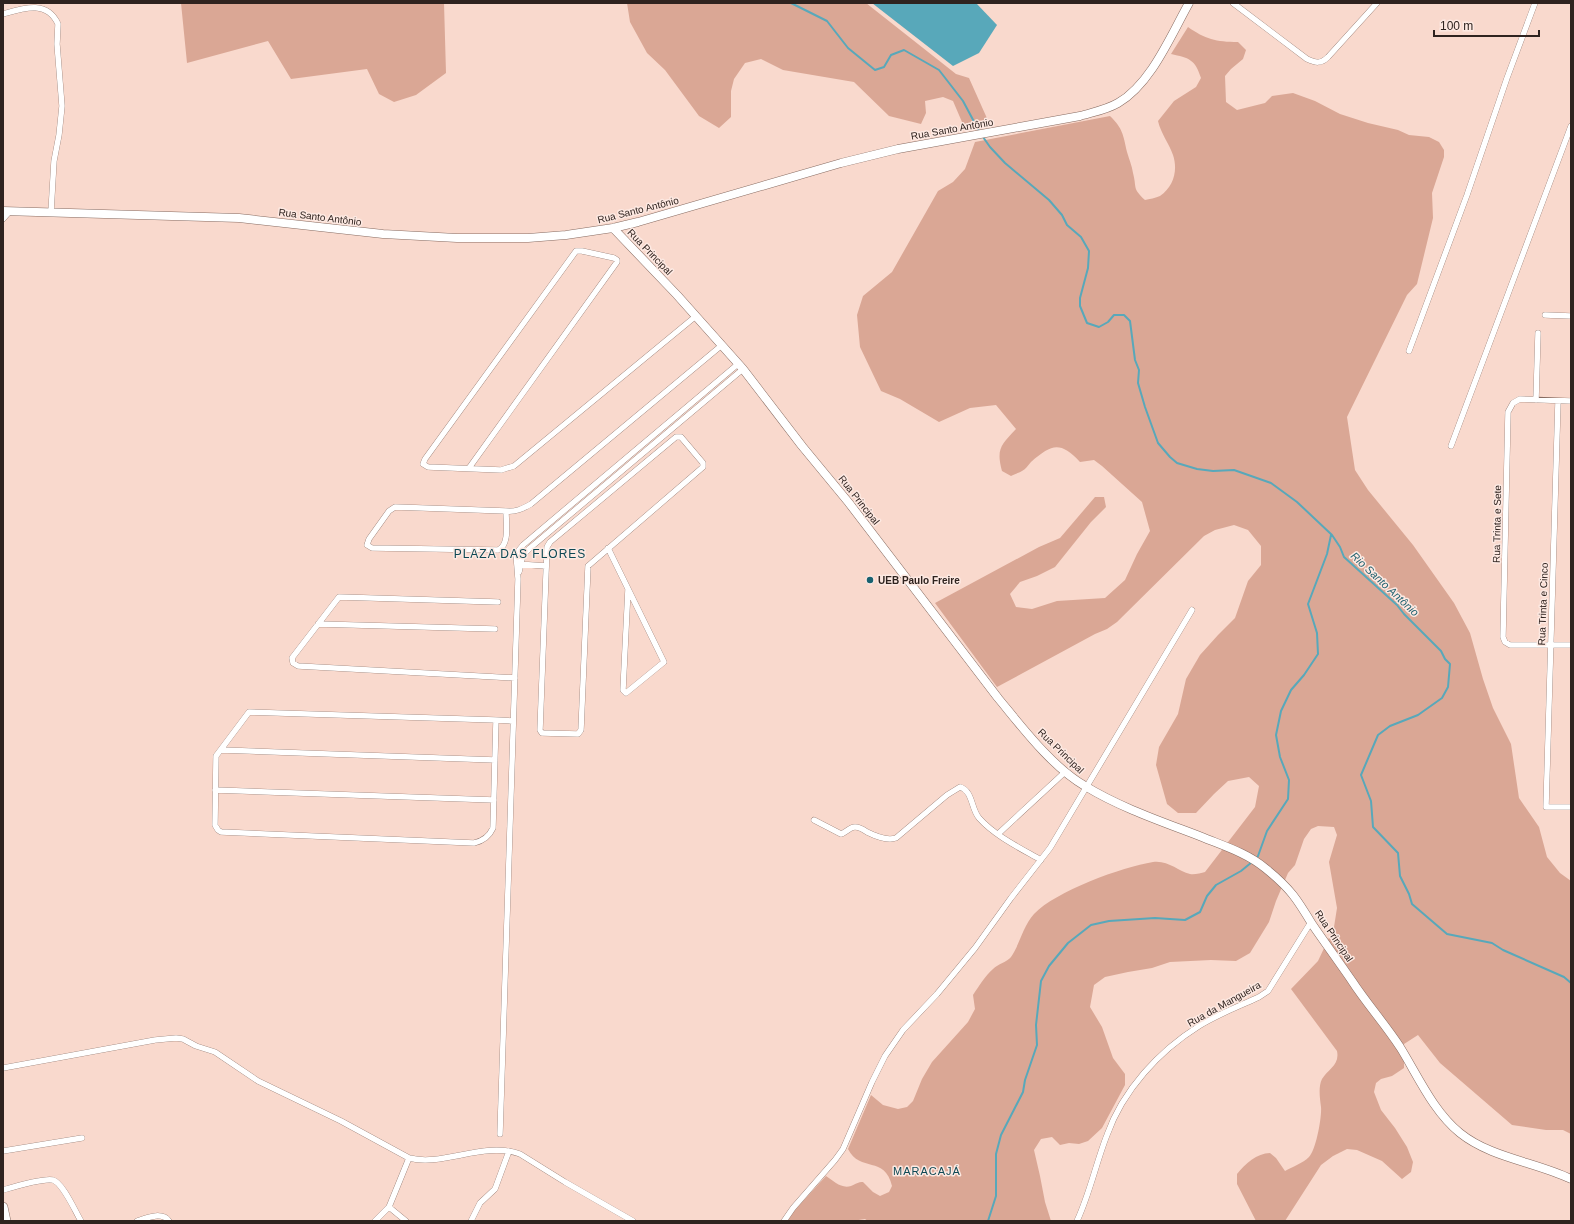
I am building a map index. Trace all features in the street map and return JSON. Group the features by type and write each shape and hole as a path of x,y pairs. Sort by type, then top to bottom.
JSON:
{"main road":[{"path":"3,1206 6,1221"}],"street":[{"name":"Rua Santo Antônio","path":"6,211 239,218 383,234 457,238 528,238 566,235 613,228 664,215 840,163 898,149 1080,116 1106,109 1119,103 1138,87 1148,73 1188,3"},
{"path":"1233,3 1307,59 1318,63 1328,57 1377,3"},
{"path":"1409,351 1467,195 1507,78 1535,3"},
{"path":"3,14 20,9 43,8 49,12 58,24 57,50 62,106 59,135 54,161 51,212"},
{"path":"1451,446 1571,126"},
{"path":"3,219 6,211"},
{"name":"Rua Principal","path":"613,228 741,366 797,440 849,503 998,698 1042,749 1065,772 1086,787 1123,806 1237,851 1258,863 1280,881 1292,894 1360,993 1400,1047 1417,1077 1439,1110 1454,1127 1467,1138 1494,1151 1571,1178"},
{"path":"469,468 616,265 616,259 582,251 575,253 424,459 423,464 428,467 505,470 514,466 696,316"},
{"path":"1545,315 1571,316"},
{"path":"1538,333 1536,400 1571,401"},
{"path":"506,511 506,542 502,548 498,550 372,548 367,545 368,539 390,511 395,507 506,511 514,512 522,510 722,345"},
{"path":"500,1134 518,564 523,555 530,548 741,366"},
{"name":"Rua Trinta e Sete","path":"1536,400 1516,400 1508,412 1503,636 1505,642 1510,644 1551,644"},
{"name":"Rua Trinta e Cinco","path":"1558,401 1546,807 1571,807"},
{"path":"676,437 681,437 703,463 702,469 608,548 588,566 581,730 578,734 542,733 540,730 547,548 550,542 676,437"},
{"path":"608,548 628,588 664,662 626,693 623,690 628,588"},
{"path":"518,564 546,566"},
{"path":"498,602 339,597 292,658 293,663 298,666 515,678"},
{"path":"784,1221 793,1208 843,1149 878,1070 894,1043 975,948 1011,898 1041,860 1057,836 1192,610"},
{"path":"318,624 495,629"},
{"path":"1551,644 1571,645"},
{"path":"496,720 493,828 491,834 486,838 474,843 221,832 214,825 216,756 249,712 496,720 513,721"},
{"path":"221,750 495,760"},
{"path":"998,834 1065,772"},
{"path":"814,820 841,834 853,827 856,827 869,834 888,840 896,838 947,795 960,787 967,792 978,817 1012,844 1041,860"},
{"path":"215,790 494,800"},
{"name":"Rua da Mangueira","path":"1077,1221 1107,1134 1121,1103 1132,1086 1144,1072 1170,1048 1200,1026 1259,997 1268,991 1311,922"},
{"path":"3,1068 155,1040 176,1038 221,1055 258,1081 341,1120 409,1158 428,1160 471,1152 497,1150 520,1154 565,1182 634,1221"},
{"path":"3,1151 82,1138"},
{"path":"471,1221 480,1203 495,1189 509,1151"},
{"path":"375,1221 389,1207 409,1158"},
{"path":"3,1190 44,1180 52,1180 57,1182 62,1188 81,1221"},
{"path":"389,1207 406,1221"},
{"path":"137,1221 161,1215 166,1217 169,1221"}],"shaded area":[{"path":"181,3 444,3 446,73 416,95 394,102 379,94 367,69 291,79 268,41 187,63"},
{"path":"627,3 866,3 956,74 969,78 990,125 965,129 953,101 943,97 925,101 926,113 921,124 889,116 854,82 783,70 761,59 745,63 734,79 731,91 731,117 719,128 699,116 665,70 647,53 630,22"},
{"path":"1188,27 1211,39 1238,42 1246,50 1243,59 1225,76 1226,102 1237,110 1265,103 1272,96 1293,93 1315,101 1340,114 1368,123 1398,130 1409,135 1429,137 1439,142 1444,150 1444,157 1432,193 1433,218 1417,284 1407,295 1347,417 1355,470 1368,490 1413,545 1454,603 1470,633 1493,708 1511,744 1519,798 1539,827 1547,857 1560,873 1571,881 1571,1134 1563,1130 1546,1130 1512,1125 1440,1063 1418,1035 1404,1044 1404,1068 1392,1076 1381,1079 1376,1083 1374,1092 1381,1110 1407,1147 1413,1162 1411,1172 1402,1179 1382,1161 1357,1150 1347,1149 1333,1156 1321,1165 1285,1221 1256,1221 1237,1184 1237,1174 1244,1166 1256,1157 1265,1153 1270,1153 1276,1158 1285,1171 1309,1157 1314,1148 1319,1125 1321,1112 1321,1082 1337,1060 1337,1051 1291,989 1318,961 1334,927 1337,908 1329,862 1337,835 1334,827 1318,826 1311,829 1304,839 1295,865 1288,873 1269,922 1250,953 1236,961 1211,960 1170,962 1152,968 1105,977 1094,985 1090,1007 1102,1027 1113,1058 1125,1074 1125,1085 1102,1128 1088,1141 1079,1144 1069,1143 1060,1145 1052,1137 1041,1139 1034,1150 1045,1202 1051,1221 868,1221 865,1219 852,1221 787,1221 794,1211 826,1176 838,1184 847,1187 863,1182 873,1192 880,1196 889,1192 892,1186 889,1176 878,1167 859,1161 848,1149 871,1095 883,1105 898,1109 907,1107 913,1101 922,1079 932,1062 968,1022 975,1009 973,995 982,981 995,967 1011,957 1030,919 1044,905 1090,881 1124,869 1153,862 1168,864 1190,874 1205,872 1255,807 1259,786 1249,777 1228,781 1196,813 1178,813 1167,804 1156,765 1159,747 1178,714 1186,679 1200,655 1235,618 1248,581 1261,565 1261,546 1248,530 1234,525 1215,530 1204,536 1117,622 1107,629 997,687 935,603 1039,547 1060,538 1095,497 1104,497 1106,507 1091,522 1055,567 1020,582 1010,594 1016,607 1032,609 1057,601 1105,598 1125,580 1150,531 1142,502 1094,460 1080,462 1073,455 1061,448 1056,447 1045,451 1026,468 1011,476 1002,471 1000,464 1001,448 1016,429 996,405 970,408 939,422 900,399 881,391 860,347 857,315 863,296 892,272 938,191 953,182 965,169 975,142 1110,116 1122,132 1138,193 1145,200 1158,197 1165,192 1172,183 1175,166 1173,155 1158,121 1174,101 1196,87 1201,78 1194,63 1187,58 1171,54"}],"water":[{"path":"872,3 976,3 997,25 979,53 953,66"}],"waterway":[{"name":"Rio Santo Antônio","path":"791,3 827,21 848,48 875,70 884,67 891,55 904,50 939,70 963,101 979,131"},
{"name":"Rio Santo Antônio","path":"983,137 1005,163 1049,200 1062,215 1067,225 1081,237 1089,251 1088,268 1080,298 1080,306 1087,323 1099,327 1108,322 1114,315 1124,315 1130,321 1135,360 1139,370 1138,383 1145,407 1158,443 1170,457 1177,463 1197,469 1213,471 1234,470 1271,483 1297,502 1332,535 1340,547 1344,557 1397,605 1441,651 1445,659 1450,664 1448,687 1442,698 1418,715 1390,726 1378,735 1361,775 1371,801 1373,827 1398,853 1400,876 1412,904 1447,934 1492,943 1503,950 1564,977 1571,983"},
{"path":"1256,859 1267,831 1288,799 1289,780 1280,757 1276,735 1281,711 1291,690 1304,675 1318,654 1317,633 1308,604 1327,554 1331,535"},
{"path":"988,1221 996,1196 996,1154 1001,1135 1023,1092 1025,1080 1037,1045 1036,1025 1041,981 1049,966 1068,943 1091,925 1109,921 1155,918 1185,920 1200,912 1207,896 1216,885 1241,871 1252,862"}],"place":[{"name":"UEB Paulo Freire","path":"870,580"}],"district":[{"name":"PLAZA DAS FLORES","path":"520,554"},
{"name":"MARACAJÁ","path":"927,1171"}]}
